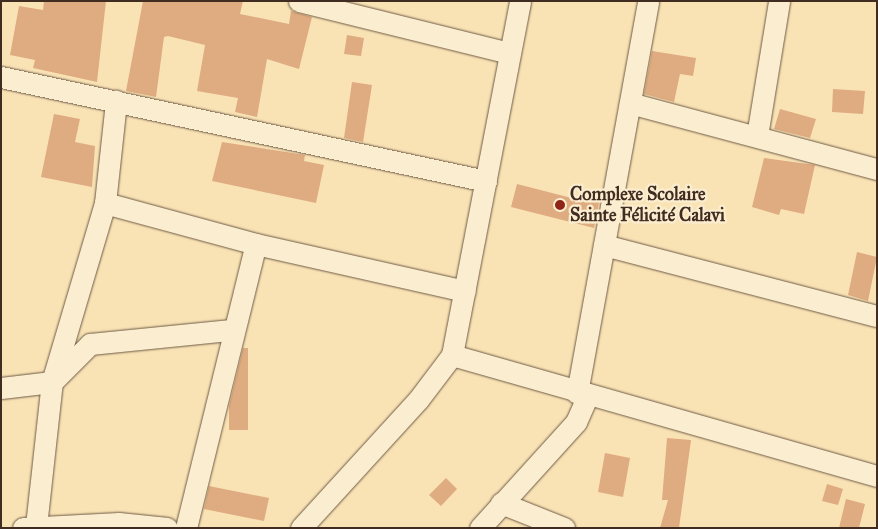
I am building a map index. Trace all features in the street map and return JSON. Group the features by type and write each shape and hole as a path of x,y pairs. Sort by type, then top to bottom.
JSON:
{"street":[{"path":"299,1 509,53"},
{"path":"301,528 418,400 452,355 466,291 520,1"},
{"path":"480,528 576,422 582,395 604,245 648,1"},
{"path":"757,136 779,1"},
{"path":"1,77 486,181"},
{"path":"116,101 105,203 52,382 30,527 119,523 167,528"},
{"path":"630,103 877,169"},
{"path":"105,203 256,244 466,291"},
{"path":"186,528 231,330 256,244"},
{"path":"604,245 877,316"},
{"path":"1,388 52,382 90,344 231,330"},
{"path":"452,355 582,395 877,476"},
{"path":"502,503 564,528"}],"building":[{"path":"44,1 106,1 97,82 33,68 35,60 10,55 19,6 43,10"},
{"path":"143,1 243,1 240,14 289,24 291,11 312,17 299,69 267,59 257,117 235,112 238,98 197,91 205,45 168,36 164,37 156,97 126,91"},
{"path":"347,35 364,38 361,56 344,54"},
{"path":"652,51 696,58 693,76 680,74 674,102 644,94"},
{"path":"352,82 372,85 363,142 344,138"},
{"path":"833,89 865,91 863,114 832,112"},
{"path":"780,109 816,119 810,138 774,129"},
{"path":"54,114 80,119 75,142 95,146 92,187 41,177"},
{"path":"222,142 305,155 304,161 324,165 316,203 212,181"},
{"path":"764,158 815,165 804,214 781,209 779,215 752,207"},
{"name":"Complexe Scolaire Sainte Félicité Calavi","path":"517,184 591,203 594,190 601,192 594,228 511,207"},
{"path":"857,252 877,257 868,301 848,295"},
{"path":"243,348 248,348 248,430 229,430 229,406"},
{"path":"667,438 691,440 679,528 660,528 668,500 662,500"},
{"path":"605,453 630,458 623,497 598,492"},
{"path":"446,478 457,489 441,506 429,495"},
{"path":"827,484 843,489 838,505 822,501"},
{"path":"209,486 269,498 264,521 204,509"},
{"path":"846,499 865,504 859,528 839,528"}],"place":[{"name":"Complexe Scolaire Sainte Félicité Calavi","path":"560,205"}]}
